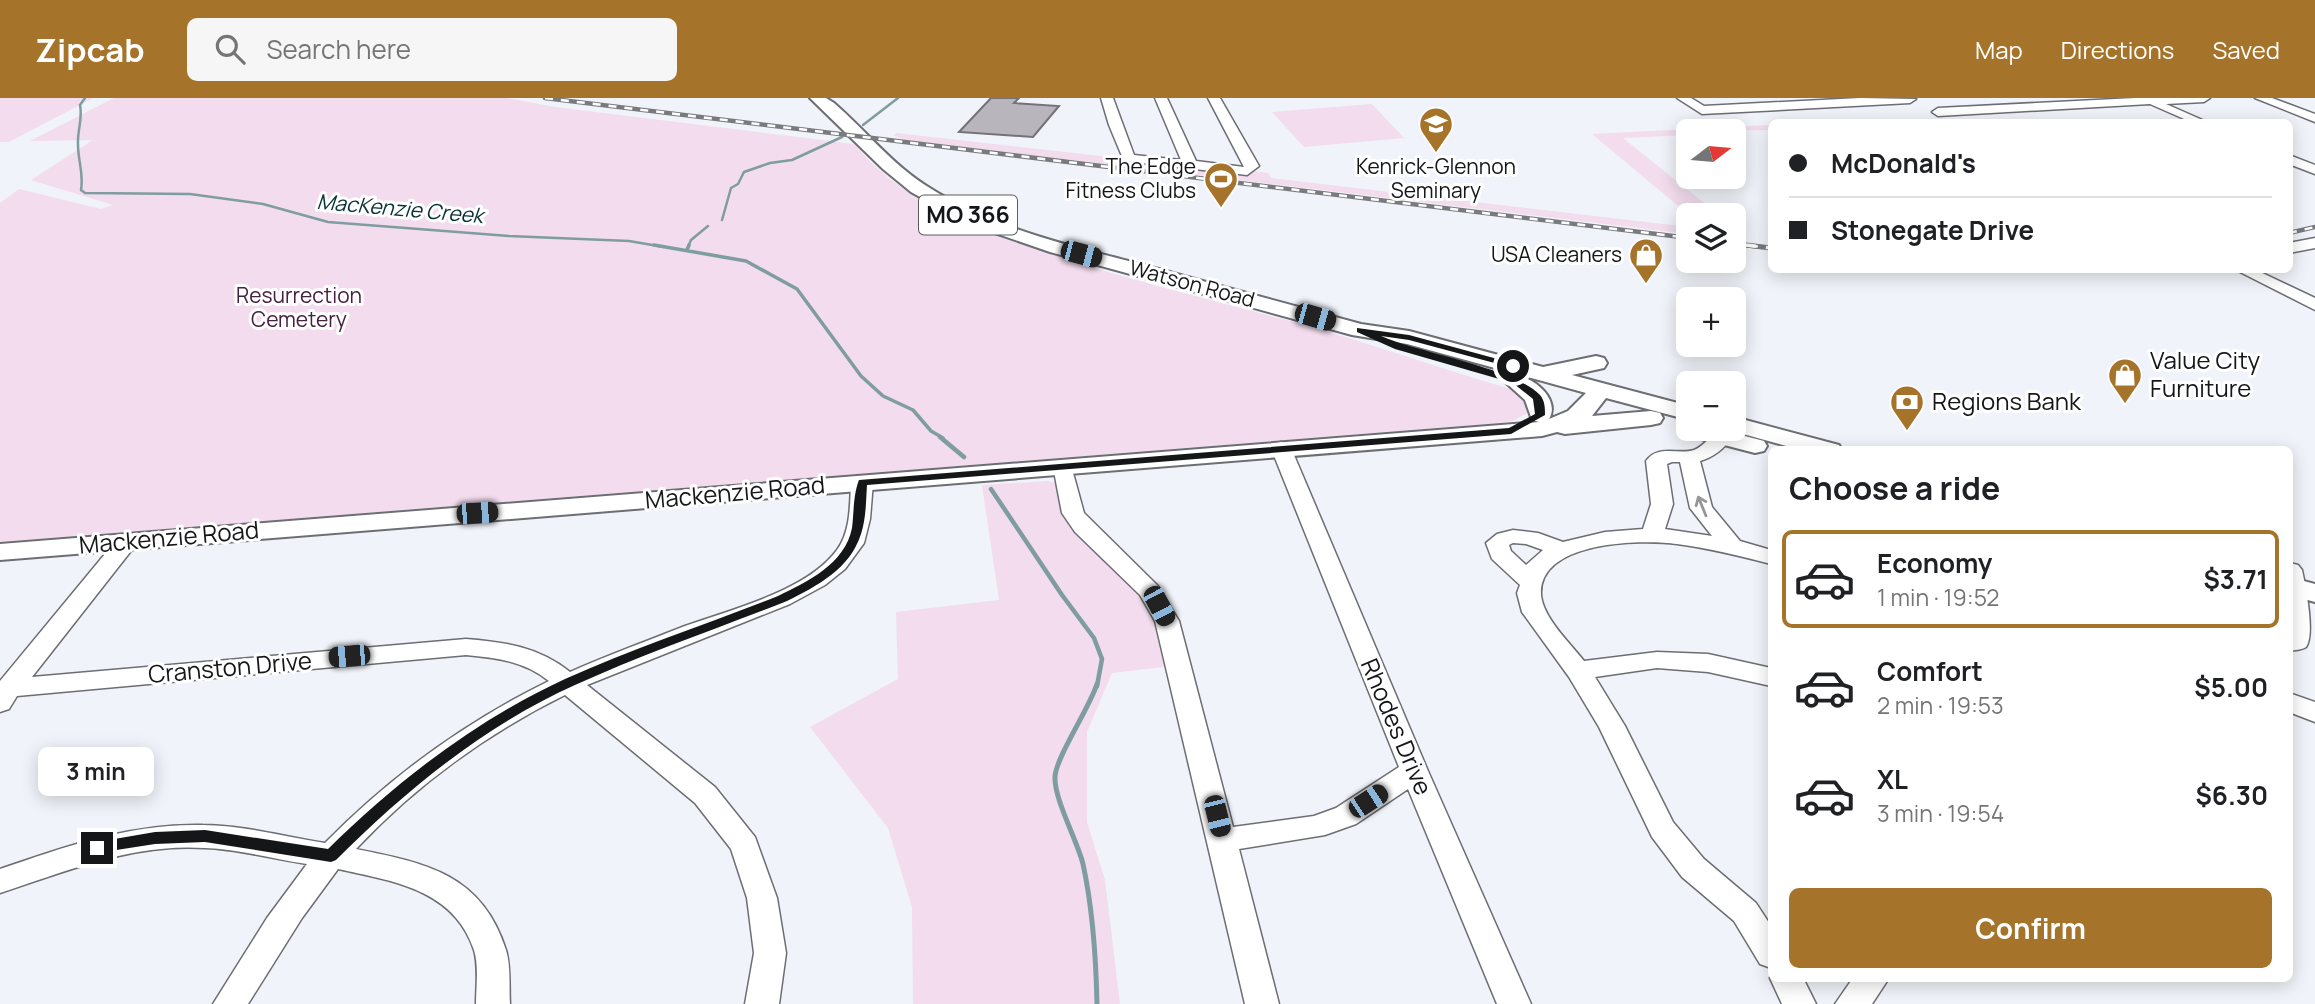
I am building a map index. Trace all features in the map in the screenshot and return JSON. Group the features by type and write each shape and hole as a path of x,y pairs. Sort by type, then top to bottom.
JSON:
{"main road":[{"name":"Watson Road","path":"817,98 907,181 980,220 1057,248 1360,330 1409,338 1540,373 1569,370 1591,384 1676,422"},
{"name":"Watson Road","path":"1360,330 1398,347 1516,381 1591,384"},
{"path":"1516,381 1540,402 1541,422 1650,410"},
{"path":"1591,384 1626,388 1650,410"},
{"name":"Mackenzie Road","path":"0,552 1511,431 1541,422 1575,419 1591,384"},
{"name":"Watson Road","path":"1650,410 1676,412"},
{"name":"Watson Road","path":"1746,434 1809,446"},
{"name":"Watson Road","path":"1746,439 1768,449"}],"street":[{"path":"1107,98 1129,158 1247,171 1252,166 1214,98"},
{"path":"1161,98 1191,166"},
{"path":"1683,98 1702,110 1921,104 2045,107 2204,98"},
{"path":"2026,98 2045,107"},
{"path":"2261,98 2315,118"},
{"path":"2146,100 2194,119"},
{"path":"1921,104 1952,119"},
{"path":"2293,161 2315,170"},
{"path":"2293,247 2315,243"},
{"path":"2250,273 2315,305"},
{"path":"1652,535 1662,504 1656,461 1665,457 1701,456 1719,441"},
{"name":"Rhodes Drive","path":"1281,448 1414,771 1514,1004"},
{"path":"1689,458 1701,508 1732,546"},
{"path":"1063,466 1073,513 1083,527 1150,591 1167,621 1262,1004"},
{"path":"230,1004 289,912 331,856 364,822 429,768 489,726 569,682 782,599 814,583 835,566 852,544 857,531 862,482"},
{"path":"1768,556 1732,546 1652,535 1605,539 1563,550 1538,565 1529,593 1534,612 1578,671 1612,726 1662,829 1693,868 1758,918 1768,946"},
{"path":"1531,582 1500,554 1497,543 1512,536 1521,536 1563,550"},
{"path":"4,696 127,542"},
{"path":"2293,642 2305,632 2299,581"},
{"name":"Cranston Drive","path":"4,696 466,647 507,651 542,663 569,682 705,795 744,845 762,898 770,953 762,1004"},
{"path":"1578,671 1657,660 1708,663 1768,676"},
{"path":"2293,704 2315,713"},
{"path":"1223,840 1315,827 1346,816 1414,771"},
{"path":"0,881 97,848 155,838 205,836 331,856 409,872 449,890 475,917 491,952 493,1004"},
{"path":"1788,982 1799,1004"},
{"path":"1852,1004 1870,982"}],"green space":[{"path":"0,98 93,98 9,142 0,142"},
{"name":"Resurrection Cemetery","path":"114,98 506,98 555,107 854,144 875,166 922,201 1003,238 1150,284 1328,332 1514,390 1525,395 1533,410 1513,421 1490,424 0,542 0,203 19,189 101,209 113,205 31,180 93,140 30,141"},
{"path":"1372,104 1404,138 1304,147 1272,112"},
{"path":"1768,125 1768,130 1746,130 1746,126"},
{"path":"1676,130 1676,136 1623,138 1676,181 1676,189 1687,189 1704,203 1676,204 1592,134"},
{"path":"897,133 1253,171 1268,173 1271,178 1676,225 1676,232 905,140 893,135"},
{"path":"1048,481 1055,483 1153,613 1171,666 1112,673 1087,732 1087,822 1105,880 1120,1004 913,1004 912,907 888,828 810,727 898,679 896,612 999,600 982,485"}],"building":[{"path":"991,98 1019,98 1014,103 1059,106 1033,137 959,132"}],"waterway":[{"name":"MacKenzie Creek","path":"85,98 80,105 78,140 81,190 85,193 190,194 263,204 328,222 509,236 629,241 664,247"},
{"path":"863,125 898,98"},
{"path":"722,220 731,188 738,184 744,172 770,163 792,160 842,137"},
{"path":"688,247 691,240 708,226"},
{"path":"654,245 746,261 797,289 861,376 883,396 913,410 931,431 943,438"},
{"name":"MacKenzie Creek","path":"687,250 689,245"},
{"path":"940,437 964,457"},
{"name":"MacKenzie Creek","path":"991,489 1094,638 1102,659 1097,686"},
{"name":"MacKenzie Creek","path":"1097,684 1061,758 1055,777 1058,796 1083,864 1093,934 1097,1004"}],"railway":[{"path":"545,98 1676,236"},
{"path":"2293,232 2315,227"},
{"path":"1746,245 1762,247"},
{"path":"1746,245 1768,248"}],"place":[{"name":"Kenrick-Glennon Seminary","path":"1436,154"},
{"name":"The Edge Fitness Clubs","path":"1221,209"},
{"name":"USA Cleaners","path":"1646,285"},
{"name":"Value City Furniture","path":"2125,405"},
{"name":"Regions Bank","path":"1907,432"}],"route":[{"path":"97,848 155,838 205,836 331,856 364,822 429,768 489,726 569,682 782,599 814,583 835,566 852,544 857,531 862,482 1511,431 1540,415 1541,407 1536,397 1516,381 1398,347 1360,330 1409,338 1513,366"}]}
